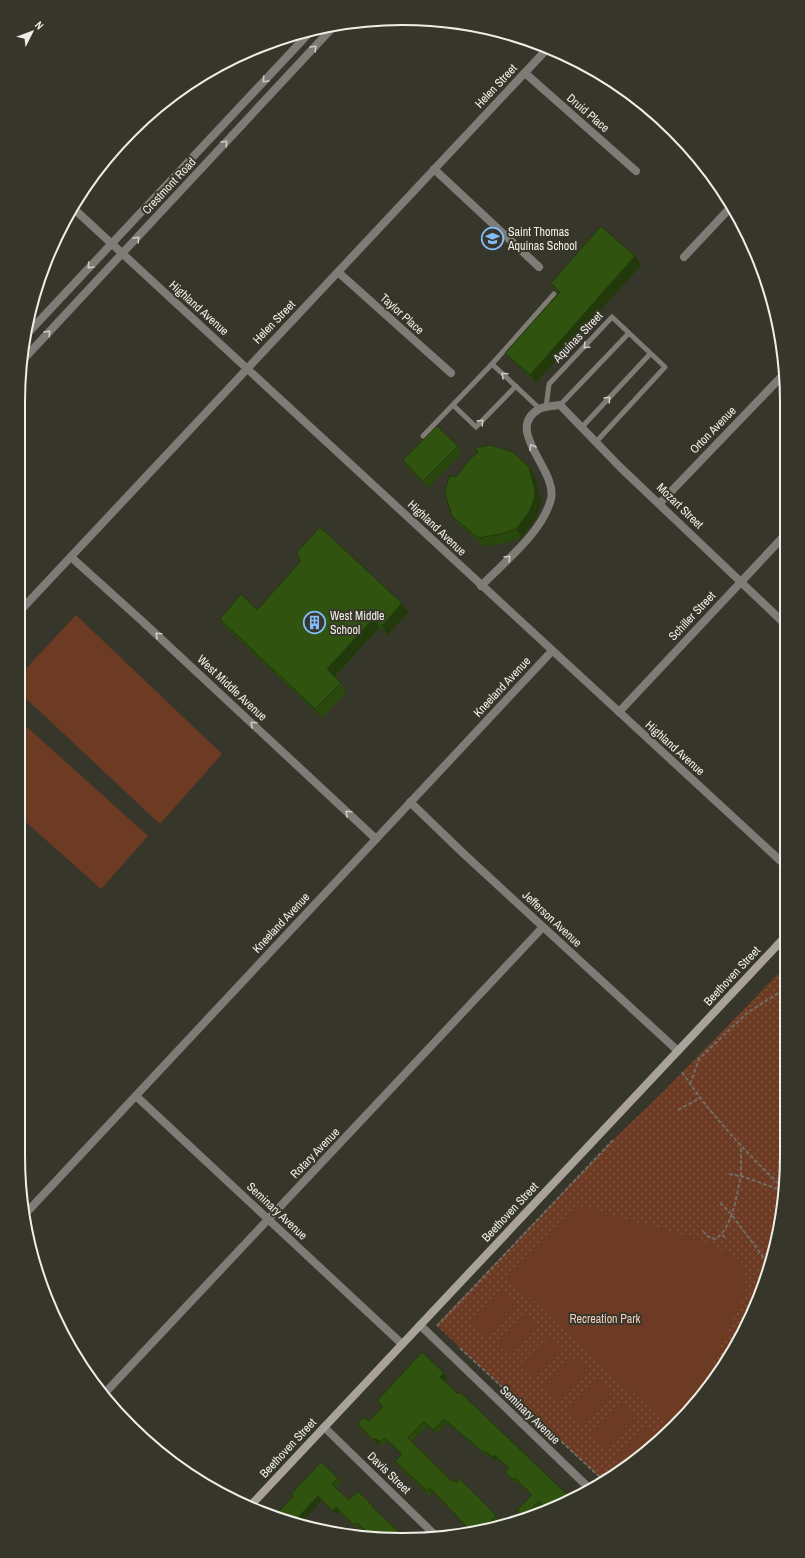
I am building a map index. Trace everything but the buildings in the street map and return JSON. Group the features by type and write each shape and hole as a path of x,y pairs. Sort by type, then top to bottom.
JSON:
{"street":[{"name":"Crestmont Road","path":"28,355 328,32"},
{"name":"Crestmont Road","path":"32,327 304,38"},
{"name":"Helen Street","path":"25,606 247,367 544,53"},
{"name":"Druid Place","path":"524,73 636,171"},
{"path":"434,169 539,267"},
{"path":"684,257 727,211"},
{"name":"Highland Avenue","path":"77,212 247,367 481,586 780,860"},
{"name":"Taylor Place","path":"338,272 451,373"},
{"name":"Orton Avenue","path":"660,503 779,379"},
{"path":"481,586 537,529 546,512 552,498 551,485 528,439 527,427 530,417 543,408 560,405"},
{"name":"Mozart Street","path":"560,405 596,442 780,619"},
{"name":"Schiller Street","path":"619,712 780,540"},
{"name":"West Middle Avenue","path":"71,557 376,839"},
{"name":"Kneeland Avenue","path":"29,1210 552,651"},
{"name":"Jefferson Avenue","path":"410,802 678,1051"},
{"name":"Rotary Avenue","path":"107,1390 543,927"},
{"name":"Beethoven Street","path":"254,1502 780,943"},
{"name":"Seminary Avenue","path":"136,1096 402,1344"},
{"name":"Seminary Avenue","path":"420,1325 586,1485"},
{"name":"Davis Street","path":"324,1427 431,1532"}],"lane":[{"path":"423,436 492,364 554,294"},
{"name":"Aquinas Street","path":"543,408 549,384 612,317 628,334 665,367 596,442"},
{"path":"560,405 628,334"},
{"path":"582,428 650,354"},
{"path":"492,364 543,408"},
{"path":"453,405 476,427 516,386"}],"path":[{"path":"690,1084 699,1060 747,1013 780,992"},
{"path":"682,1072 700,1098 741,1147 779,1184"},
{"path":"678,1110 700,1098"},
{"path":"441,1331 436,1325 614,1138"},
{"path":"703,1231 707,1236 715,1239 722,1235 731,1214 740,1176 741,1147"},
{"path":"729,1174 778,1188"},
{"path":"720,1203 731,1214 765,1259"},
{"path":"722,1235 726,1238"},
{"path":"459,1347 600,1477"}],"green space":[{"path":"76,615 222,754 160,824 25,698 25,670"},
{"path":"25,725 148,836 101,889 25,821"},
{"name":"Recreation Park","path":"780,972 779,1180 773,1229 760,1277 741,1322 716,1365 702,1385 669,1422 651,1439 632,1455 600,1477 436,1325 614,1139 665,1090"},
{"path":"576,1205 701,1240 740,1259 746,1275 746,1292 701,1386 667,1424 506,1276"},
{"path":"501,1289 517,1303 487,1335 472,1322"},
{"path":"525,1312 539,1325 510,1357 495,1343"},
{"path":"549,1335 564,1348 534,1380 519,1366"},
{"path":"573,1357 587,1370 558,1402 543,1389"},
{"path":"597,1379 611,1393 582,1425 567,1411"},
{"path":"621,1402 636,1416 606,1448 591,1434"},
{"path":"645,1425 656,1434 621,1462 615,1456"}],"place":[{"name":"Saint Thomas Aquinas School","path":"493,239"},
{"name":"West Middle School","path":"314,623"}]}
